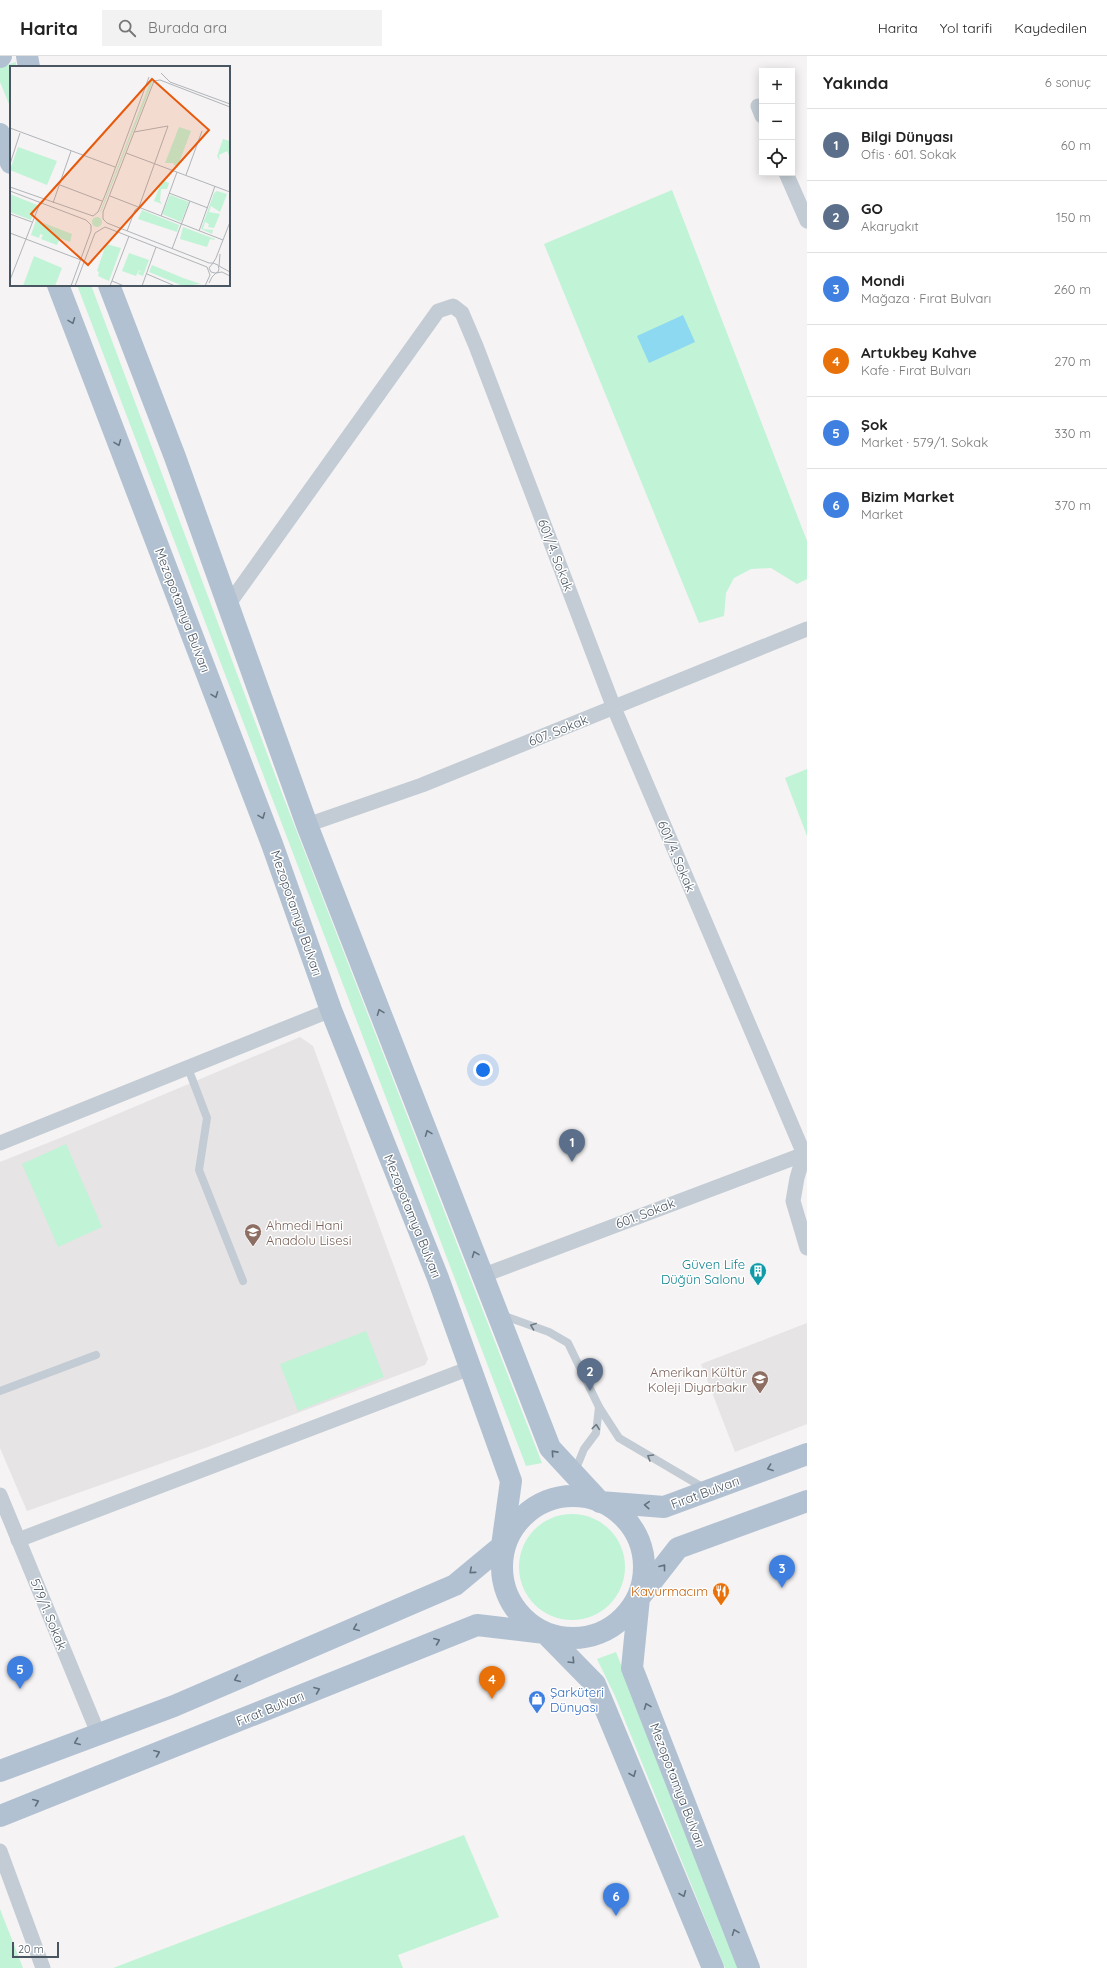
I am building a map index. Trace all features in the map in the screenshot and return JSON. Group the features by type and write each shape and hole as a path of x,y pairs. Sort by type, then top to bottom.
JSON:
{"main road":[{"path":"27,56 29,66"},
{"path":"0,134 10,160"},
{"name":"Mezopotamya Bulvarı","path":"58,286 272,844 331,1010 438,1278 511,1481 502,1546 501,1567 504,1588 513,1607 527,1623 545,1633"},
{"path":"109,286 175,457 307,825 484,1275 550,1448 600,1502"},
{"name":"Fırat Bulvarı","path":"600,1502 664,1507 807,1454"},
{"path":"0,1771 98,1733 174,1706 455,1585 502,1546 515,1524 532,1508 554,1498 578,1495 600,1502"},
{"path":"545,1633 568,1639 590,1637 610,1628 627,1614 678,1548 807,1501"},
{"name":"Mezopotamya Bulvarı","path":"600,1502 620,1512 634,1530 643,1551 644,1573 639,1598 632,1668 749,1968"},
{"name":"Fırat Bulvarı","path":"0,1816 477,1625 545,1633"},
{"path":"545,1633 595,1684 713,1968"}],"street":[{"path":"787,176 807,221"},
{"name":"601/4. Sokak","path":"228,605 438,310 453,306 462,314 476,346 614,708 805,1153"},
{"name":"607. Sokak","path":"307,825 422,785 807,629"},
{"path":"0,1143 331,1010"},
{"path":"805,1153 797,1178 793,1201 807,1248"},
{"name":"601. Sokak","path":"484,1275 805,1153"},
{"path":"18,1540 470,1368"},
{"name":"579/1. Sokak","path":"0,1495 98,1733"},
{"path":"0,1851 43,1968"}],"lane":[{"path":"188,1068 208,1118 199,1170 243,1281"},
{"path":"498,1313 549,1332 568,1343 598,1407 619,1438 708,1491"},
{"path":"0,1391 96,1355"},
{"path":"574,1473 584,1449 596,1433 598,1407"}],"shaded area":[{"name":"Ahmedi Hani Anadolu Lisesi","path":"300,1037 313,1046 428,1359 425,1365 205,1448 27,1511 0,1448 0,1162"},
{"name":"Amerikan Kültür Koleji Diyarbakır","path":"807,1323 807,1424 735,1452 701,1364"}],"green space":[{"path":"16,62 16,66 10,66 10,107 0,82 0,67"},
{"path":"672,190 807,541 807,579 797,584 771,568 751,569 734,578 726,593 724,616 699,623 544,244"},
{"path":"77,286 91,286 283,796 542,1463 526,1466"},
{"path":"807,769 807,836 785,778"},
{"path":"66,1144 102,1227 58,1247 22,1164"},
{"path":"366,1331 384,1377 298,1411 280,1364"},
{"path":"572,1514 592,1518 610,1529 621,1547 625,1567 621,1587 610,1605 592,1616 572,1620 552,1616 534,1605 523,1587 519,1567 523,1547 534,1529 552,1518"},
{"path":"616,1652 739,1968 725,1968 615,1696 597,1659"},
{"path":"464,1835 499,1917 398,1955 403,1968 113,1968"},
{"path":"0,1909 23,1968 0,1968"}],"water":[{"path":"683,315 695,342 649,363 637,336"}],"place":[{"name":"Bilgi Dünyası","path":"572,1162"},
{"name":"Ahmedi Hani Anadolu Lisesi","path":"253,1247"},
{"name":"Güven Life Düğün Salonu","path":"758,1286"},
{"name":"GO","path":"590,1391"},
{"name":"Amerikan Kültür Koleji Diyarbakır","path":"760,1394"},
{"name":"Mondi","path":"782,1588"},
{"name":"Kavurmacım","path":"721,1606"},
{"name":"Şok","path":"20,1689"},
{"name":"Artukbey Kahve","path":"492,1699"},
{"name":"Şarküteri Dünyası","path":"537,1714"},
{"name":"Bizim Market","path":"616,1916"}]}
